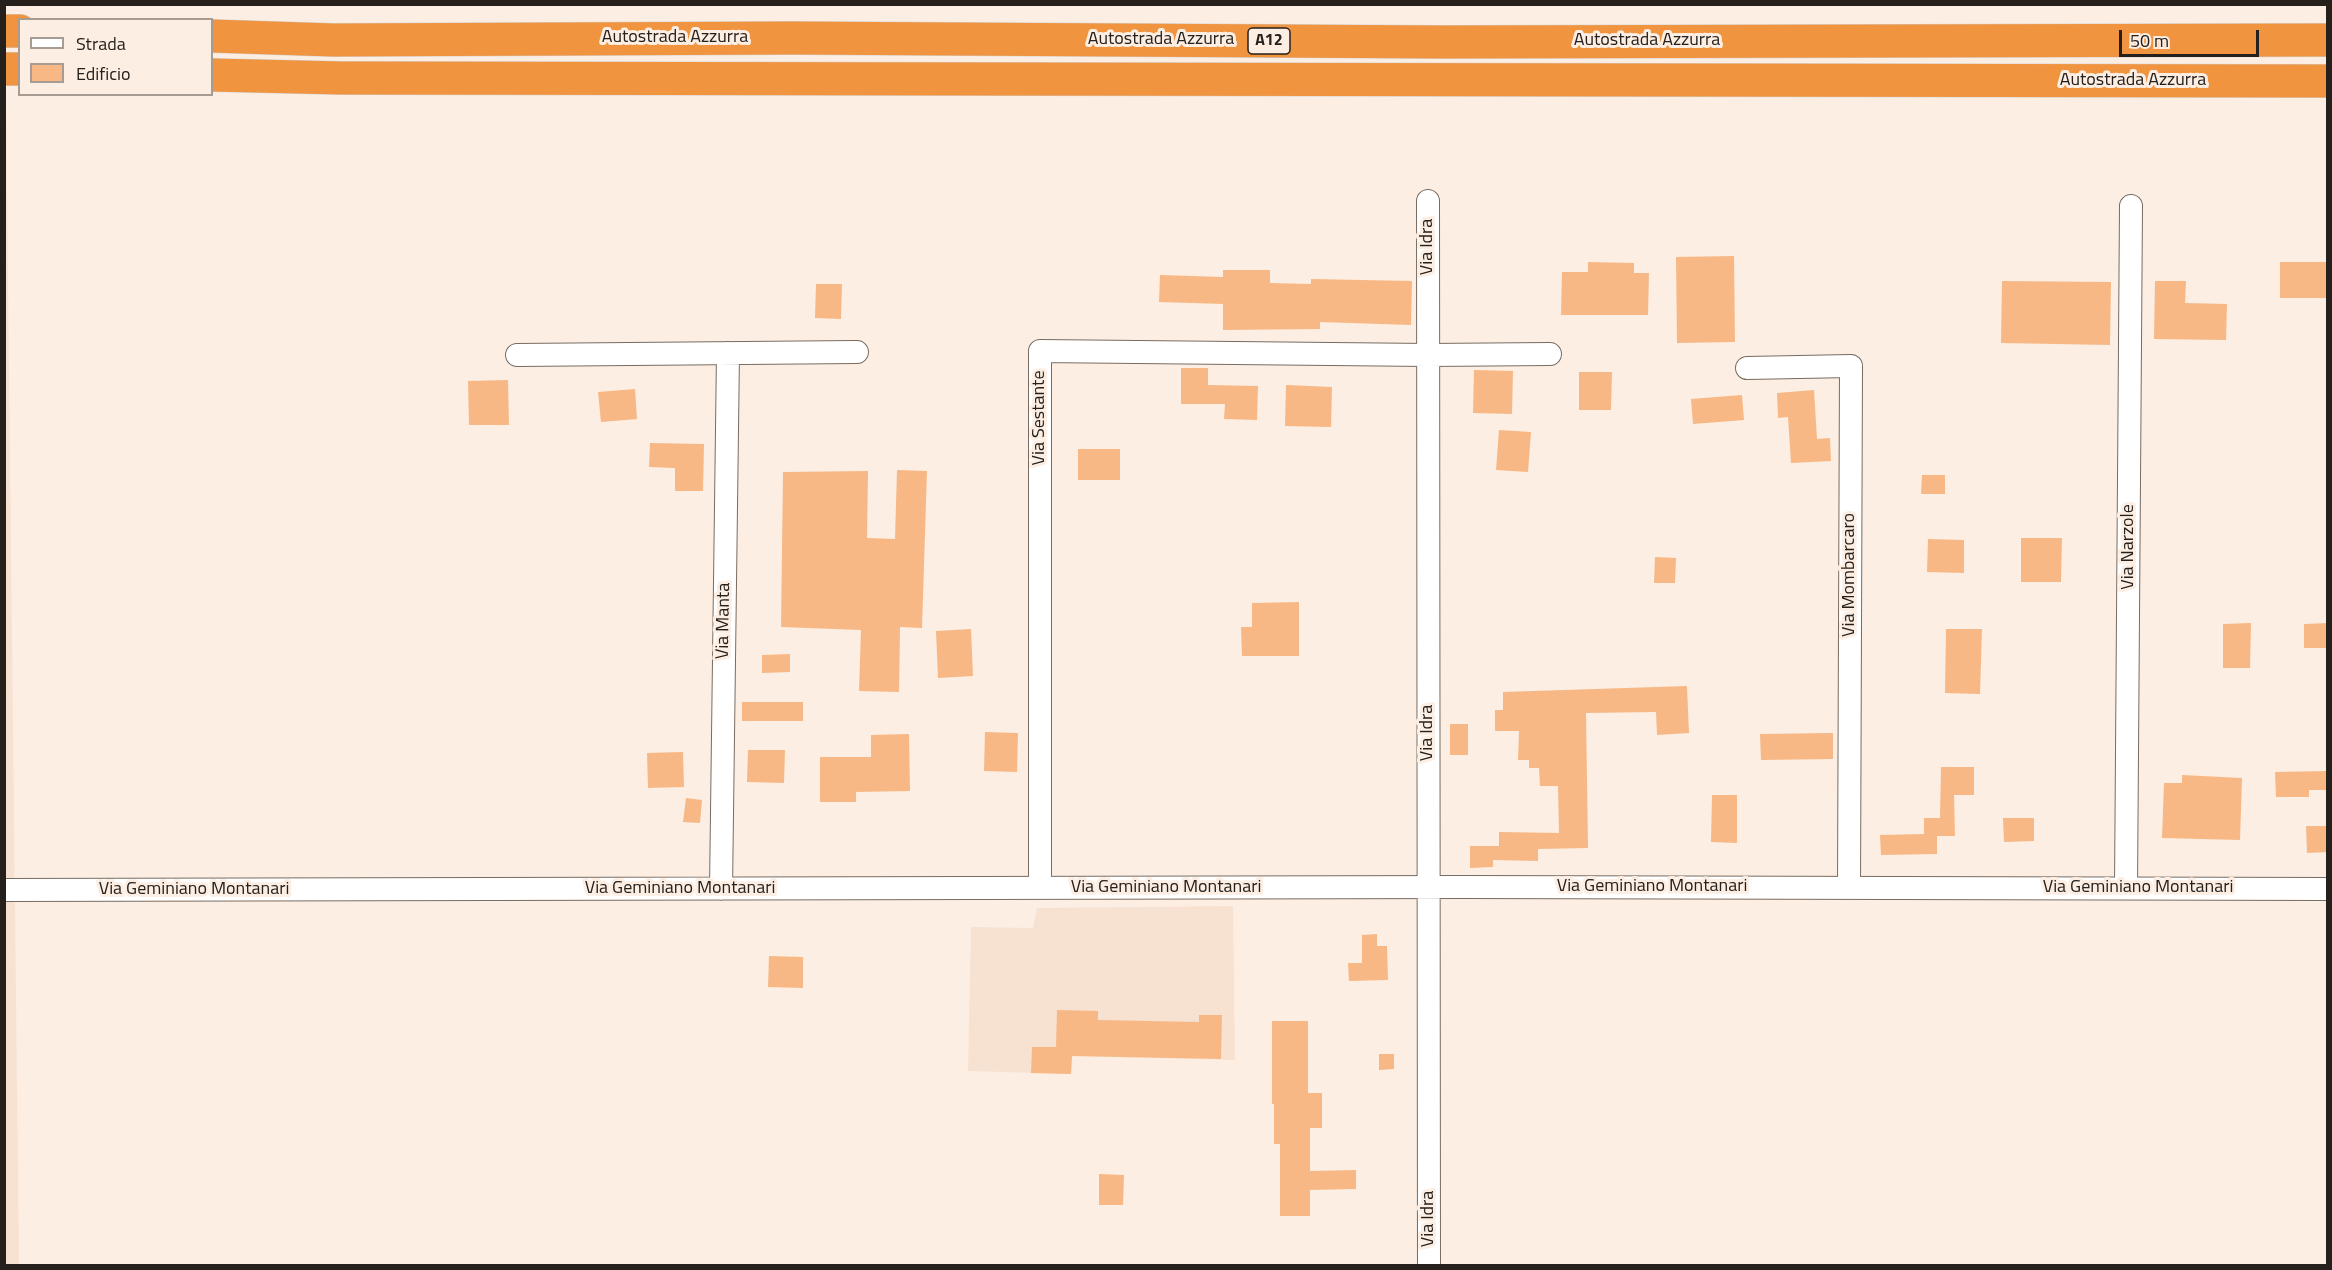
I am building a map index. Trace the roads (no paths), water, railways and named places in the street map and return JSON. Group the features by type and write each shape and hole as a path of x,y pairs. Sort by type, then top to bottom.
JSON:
{"highway":[{"name":"Autostrada Azzurra","path":"213,36 333,40 804,38 1442,42 2328,40"},
{"name":"Autostrada Azzurra","path":"213,75 341,78 2328,81"}],"street":[{"name":"Via Idra","path":"1428,201 1429,1266"},
{"name":"Via Narzole","path":"2126,888 2131,206"},
{"name":"Via Sestante","path":"1040,888 1040,351 1428,356 1550,354"},
{"path":"517,355 857,352"},
{"name":"Via Manta","path":"721,889 728,353"},
{"name":"Via Mombarcaro","path":"1747,368 1851,366 1849,888"},
{"name":"Via Geminiano Montanari","path":"4,890 2328,889"}]}
